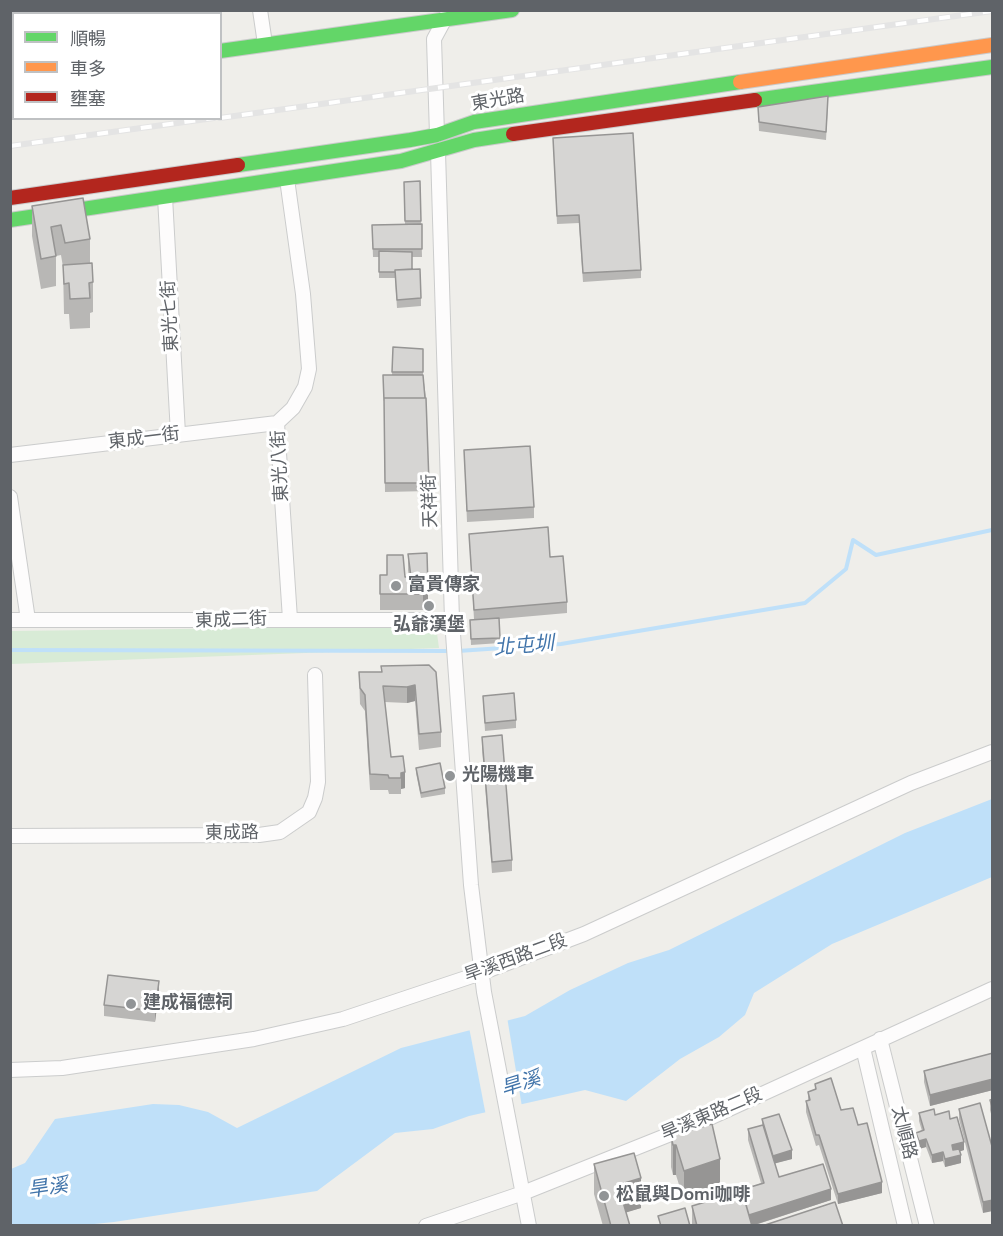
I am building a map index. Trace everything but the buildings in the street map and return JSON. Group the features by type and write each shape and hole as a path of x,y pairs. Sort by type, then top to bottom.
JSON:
{"street":[{"path":"260,10 265,44"},
{"path":"222,51 447,16 512,10"},
{"name":"天祥街","path":"447,16 434,39 452,620 471,885 481,973 529,1226"},
{"name":"東光路","path":"10,198 437,135 474,122 993,45"},
{"name":"東光路","path":"10,220 401,161 474,140 993,67"},
{"name":"東光八街","path":"287,179 303,294 309,369 305,387 292,408 277,423 290,619"},
{"name":"東光七街","path":"165,197 178,434"},
{"name":"東成一街","path":"10,455 277,423"},
{"path":"10,498 28,620"},
{"name":"東成二街","path":"10,620 184,622 290,619 452,620"},
{"name":"東成路","path":"10,836 259,835 280,832 309,812 318,782 315,675"},
{"name":"旱溪西路二段","path":"10,1070 62,1068 288,1032 343,1019 481,973 585,933 911,783 993,752"},
{"name":"旱溪東路二段","path":"426,1226 523,1193 703,1120 993,988"},
{"name":"太順路","path":"880,1039 927,1226"},
{"name":"太順路","path":"863,1048 905,1226"}],"green space":[{"path":"436,626 439,648 11,664 10,631"}],"water":[{"name":"旱溪","path":"992,799 992,877 832,944 754,993 745,1015 719,1037 680,1059 626,1101 585,1090 469,1116 433,1129 395,1133 317,1191 114,1222 75,1226 11,1226 11,1169 25,1163 55,1119 153,1104 179,1105 208,1112 237,1128 401,1048 525,1016 570,990 628,963 669,950 905,833"}],"pier":[{"path":"507,1017 522,1107 486,1116 469,1027"}],"waterway":[{"name":"北屯圳","path":"458,651 561,644 805,603 846,569 853,540 876,555 992,530"},
{"name":"北屯圳","path":"10,650 451,651"}],"railway":[{"path":"222,118 992,11"},
{"path":"10,146 199,120"}],"traffic: fast":[{"path":"222,51 512,10"},
{"path":"755,100 992,67"},
{"path":"238,165 410,140 437,135 474,122 740,82"},
{"path":"10,220 401,161 474,140 513,134"}],"traffic: slow":[{"path":"740,82 992,45"}],"traffic: jam":[{"path":"513,134 755,100"},
{"path":"10,198 238,165"}],"place":[{"name":"富貴傳家","path":"396,586"},
{"name":"弘爺漢堡","path":"429,606"},
{"name":"光陽機車","path":"450,776"},
{"name":"建成福德祠","path":"131,1004"},
{"name":"松鼠與Domi咖啡","path":"604,1196"}]}
